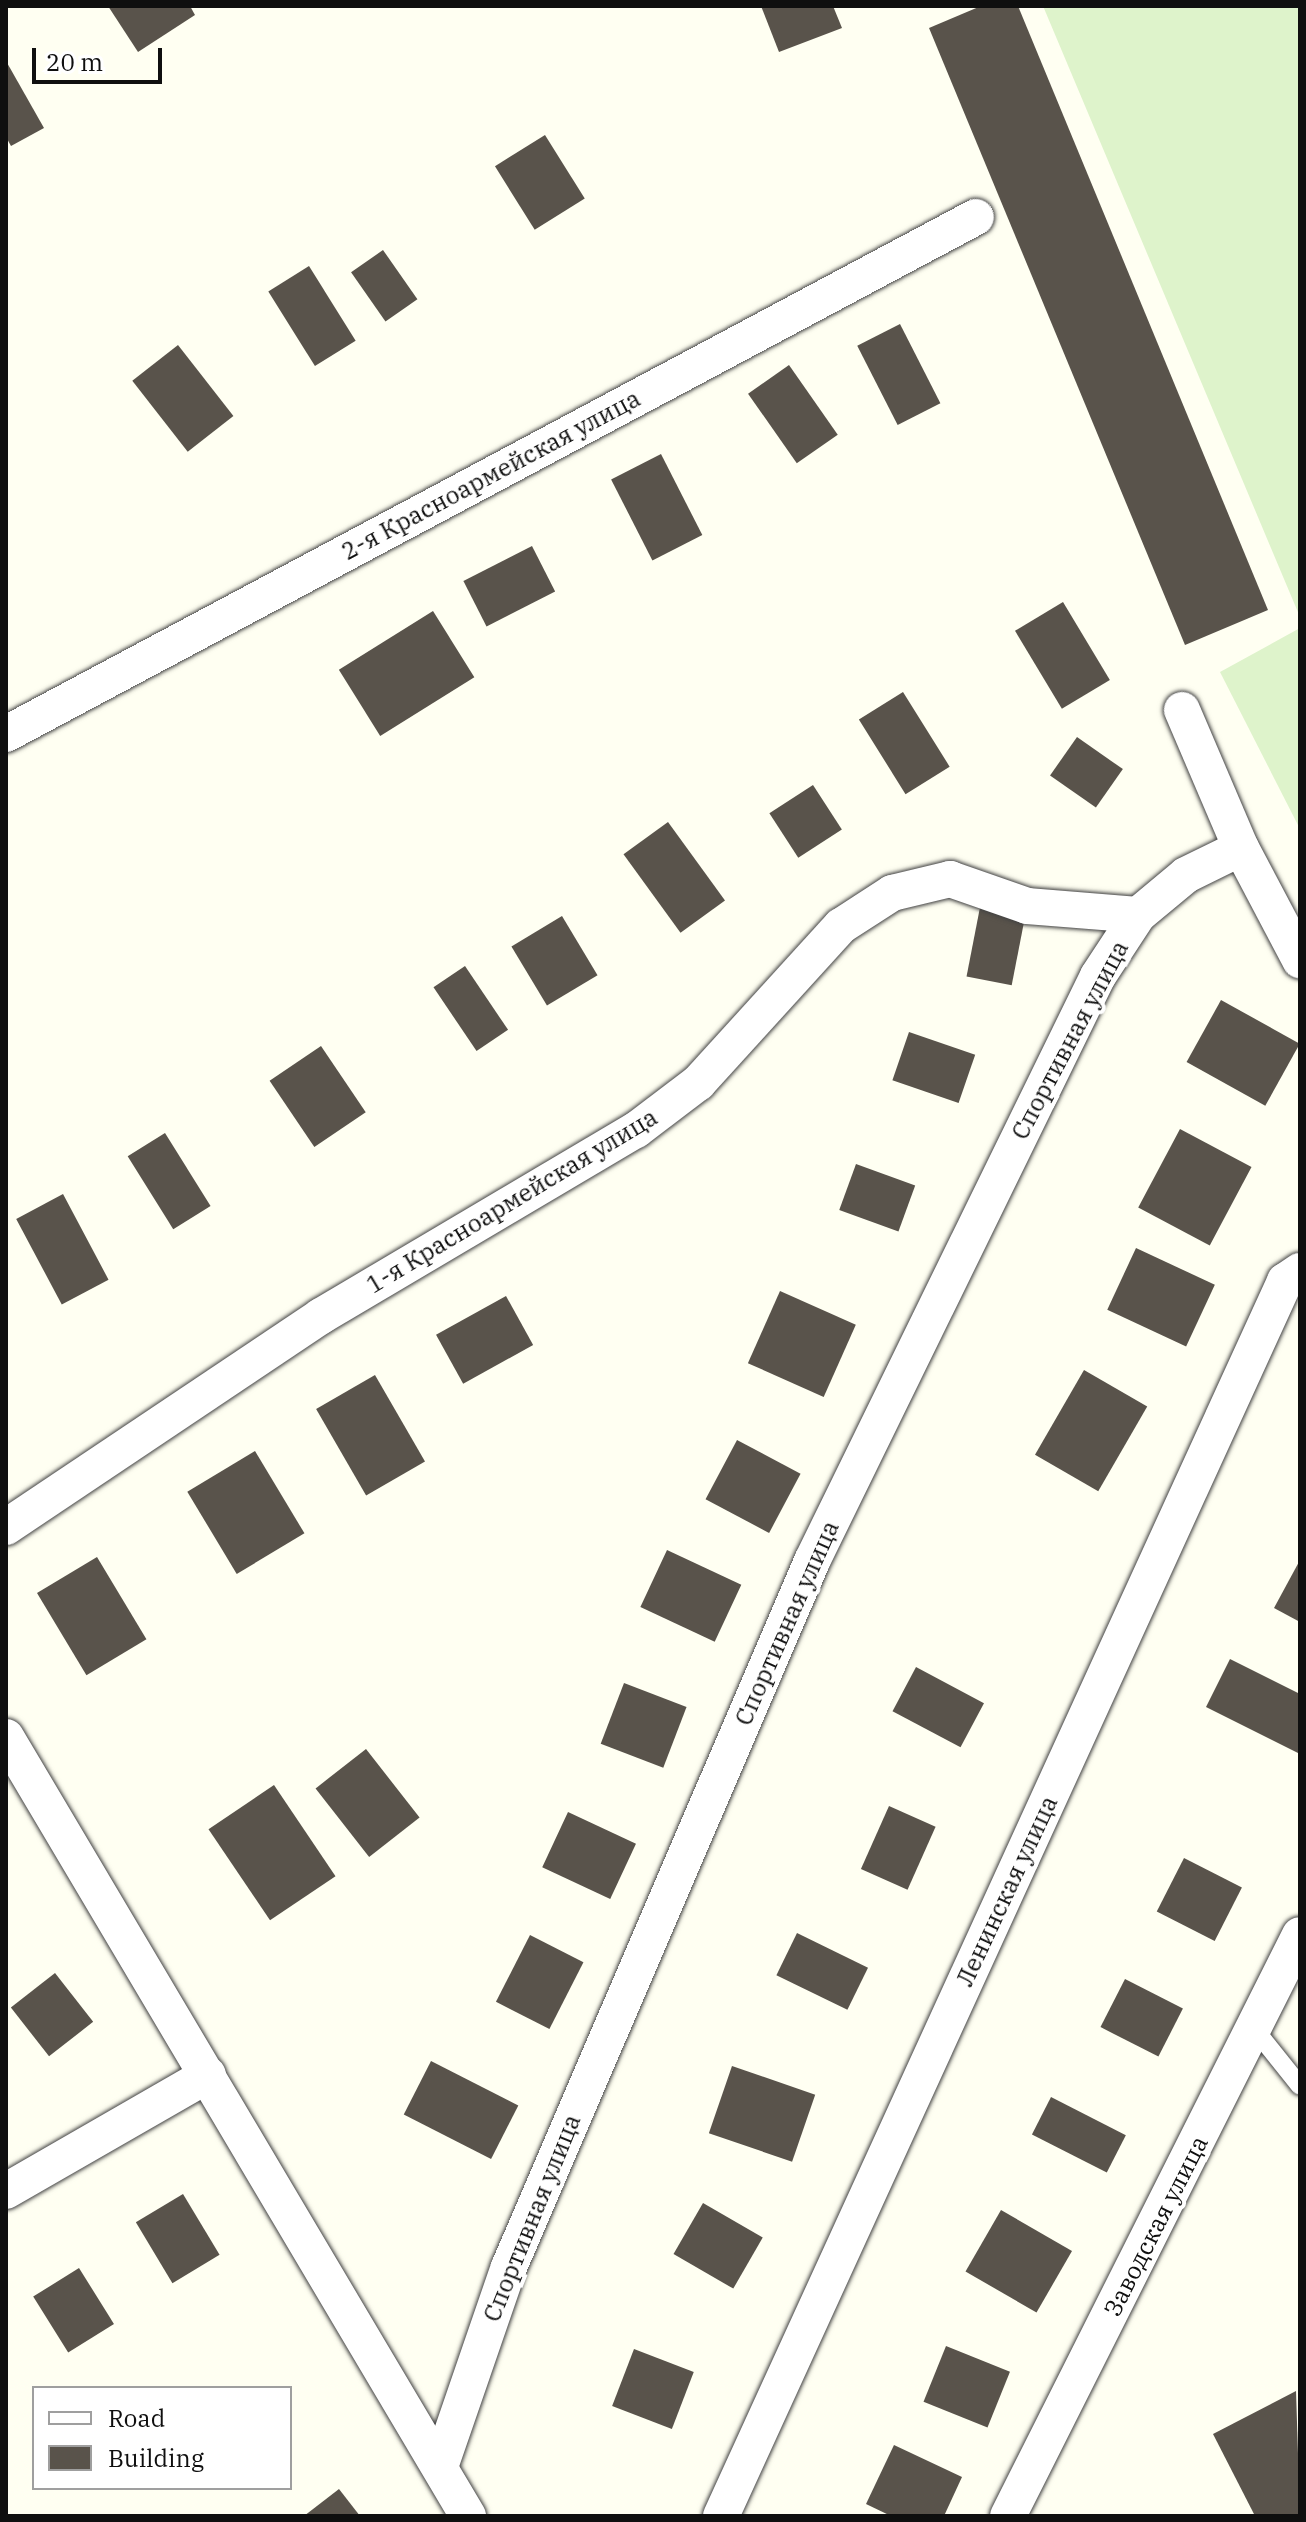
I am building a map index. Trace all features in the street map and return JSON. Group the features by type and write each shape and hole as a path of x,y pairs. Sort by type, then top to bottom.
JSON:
{"street":[{"name":"2-я Красноармейская улица","path":"6,734 976,217"},
{"path":"1182,710 1241,848 1300,960"},
{"name":"Спортивная улица","path":"440,2467 509,2267 812,1561 1098,976 1138,915 1186,875 1241,848"},
{"name":"1-я Красноармейская улица","path":"6,1527 321,1316 636,1130 698,1083 841,926 892,893 950,879 1027,906 1138,915"},
{"name":"Ленинская улица","path":"721,2516 1285,1281 1300,1271"},
{"path":"6,1737 468,2516"},
{"name":"Заводская улица","path":"1008,2516 1256,2031 1300,1935"},
{"path":"6,2191 208,2075"}],"lane":[{"path":"1256,2031 1300,2086"}],"green space":[{"path":"1043,6 1300,6 1300,617"},
{"path":"1300,628 1300,829 1220,672"}],"building":[{"path":"108,6 190,6 195,15 138,52"},
{"path":"761,6 833,6 842,28 779,52"},
{"path":"981,6 1018,6 1268,610 1185,645 929,28"},
{"path":"6,61 44,128 11,146 6,137"},
{"path":"545,135 585,199 535,230 495,166"},
{"path":"383,250 417,299 385,322 351,272"},
{"path":"309,266 356,341 315,366 268,291"},
{"path":"900,324 940,403 898,425 857,346"},
{"path":"178,345 233,416 188,452 132,381"},
{"path":"789,365 838,435 797,463 748,394"},
{"path":"661,454 702,535 652,561 611,479"},
{"path":"532,546 555,591 487,626 463,581"},
{"path":"1063,602 1110,680 1062,709 1015,631"},
{"path":"433,611 474,677 380,736 339,670"},
{"path":"903,692 950,767 906,794 859,720"},
{"path":"1077,737 1123,769 1096,808 1050,776"},
{"path":"813,785 842,829 798,858 769,813"},
{"path":"668,822 725,900 681,933 624,854"},
{"path":"982,897 1027,906 1012,985 967,977"},
{"path":"562,916 598,975 547,1006 511,946"},
{"path":"465,966 508,1030 477,1051 433,987"},
{"path":"1221,1000 1300,1044 1265,1106 1187,1062"},
{"path":"909,1032 975,1055 959,1103 892,1080"},
{"path":"321,1046 366,1112 314,1147 270,1081"},
{"path":"1180,1129 1252,1167 1210,1246 1138,1208"},
{"path":"165,1133 211,1206 173,1229 128,1156"},
{"path":"856,1164 915,1186 898,1232 839,1210"},
{"path":"63,1194 109,1280 62,1305 16,1219"},
{"path":"1136,1248 1215,1285 1186,1346 1107,1310"},
{"path":"780,1291 856,1325 824,1397 748,1363"},
{"path":"506,1296 533,1345 463,1384 436,1335"},
{"path":"1084,1370 1147,1406 1098,1491 1035,1455"},
{"path":"375,1375 425,1462 366,1496 316,1409"},
{"path":"737,1440 801,1474 769,1533 706,1499"},
{"path":"255,1451 304,1533 237,1574 187,1492"},
{"path":"667,1550 741,1585 715,1642 640,1607"},
{"path":"97,1557 146,1639 86,1675 37,1593"},
{"path":"1300,1560 1300,1622 1274,1608"},
{"path":"1230,1659 1300,1694 1300,1754 1206,1707"},
{"path":"916,1667 984,1703 961,1747 893,1711"},
{"path":"624,1683 687,1707 663,1768 601,1744"},
{"path":"366,1749 420,1818 369,1857 316,1788"},
{"path":"274,1785 336,1876 270,1920 209,1829"},
{"path":"889,1806 936,1827 908,1890 861,1869"},
{"path":"568,1812 636,1844 610,1899 542,1867"},
{"path":"1184,1858 1242,1888 1215,1941 1157,1911"},
{"path":"797,1933 868,1968 847,2010 776,1975"},
{"path":"530,1935 583,1962 549,2029 496,2002"},
{"path":"55,1973 93,2022 49,2056 11,2007"},
{"path":"1125,1979 1183,2009 1158,2057 1100,2027"},
{"path":"431,2061 518,2105 491,2159 404,2114"},
{"path":"732,2066 815,2095 792,2162 709,2133"},
{"path":"1051,2097 1126,2135 1107,2173 1032,2134"},
{"path":"183,2194 220,2255 172,2283 136,2222"},
{"path":"703,2203 763,2238 733,2289 674,2254"},
{"path":"1001,2210 1072,2251 1037,2312 966,2271"},
{"path":"79,2268 114,2324 68,2353 33,2297"},
{"path":"946,2346 1010,2372 987,2427 924,2402"},
{"path":"634,2349 694,2372 672,2429 612,2406"},
{"path":"1296,2391 1300,2516 1255,2516 1213,2434"},
{"path":"894,2445 962,2477 944,2516 891,2516 866,2504"},
{"path":"339,2489 360,2516 304,2516"}]}
